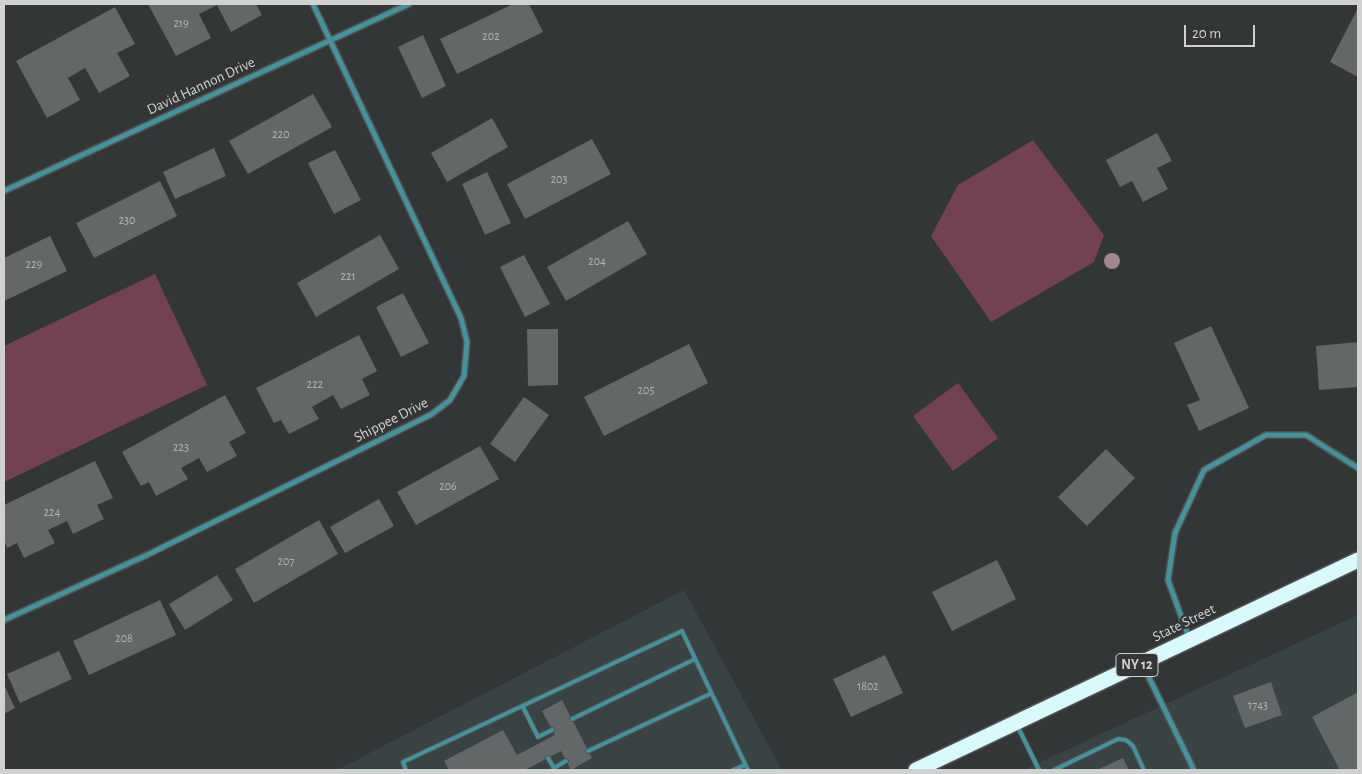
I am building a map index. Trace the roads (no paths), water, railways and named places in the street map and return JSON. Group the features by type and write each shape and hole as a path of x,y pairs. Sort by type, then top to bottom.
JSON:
{"highway":[{"name":"State Street","path":"916,770 1358,560"}],"street":[{"name":"Shippee Drive","path":"4,620 147,555 432,414 450,400 464,376 467,342 461,318 313,4"},
{"name":"David Hannon Drive","path":"4,191 409,4"},
{"path":"1190,639 1168,580 1175,533 1204,470 1266,435 1306,434 1358,468"},
{"path":"1142,663 1194,770"}],"lane":[{"path":"406,770 403,762 682,631 710,694 748,770"},
{"path":"572,719 695,659"},
{"path":"588,750 710,694"},
{"path":"523,707 541,744"},
{"path":"1016,723 1040,770"},
{"path":"538,737 552,730"},
{"path":"1054,770 1118,740 1126,740 1132,746 1144,770"},
{"path":"548,758 554,768 566,762"},
{"path":"733,770 746,765"}]}
